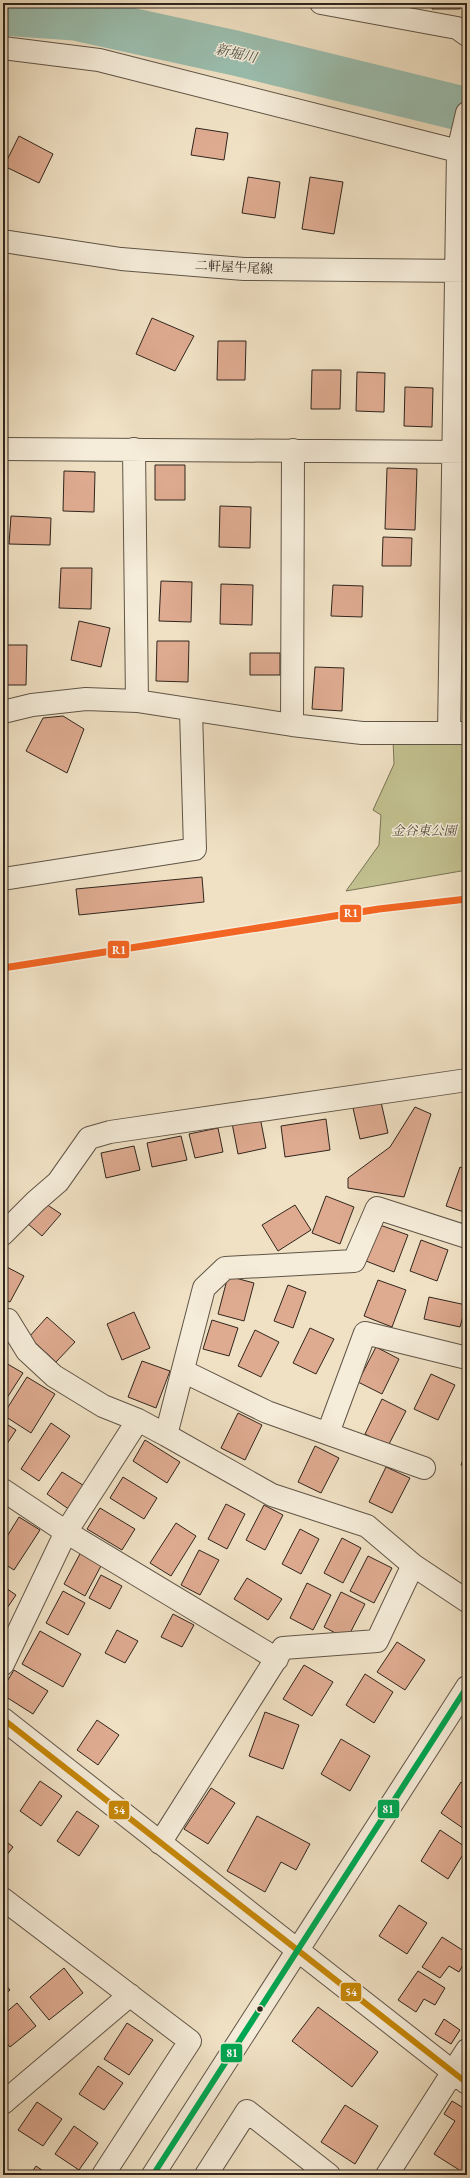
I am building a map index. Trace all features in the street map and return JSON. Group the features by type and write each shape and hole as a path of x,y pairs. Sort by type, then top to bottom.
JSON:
{"street":[{"path":"321,3 457,28 467,35"},
{"path":"3,48 99,60 460,144"},
{"path":"3,712 32,705 86,699 137,701 191,711 362,733 458,733 462,271 460,144 467,113"},
{"name":"二軒屋牛尾線","path":"3,241 121,259 244,269 462,271"},
{"path":"3,449 460,452"},
{"path":"134,450 137,701"},
{"path":"292,725 293,450"},
{"path":"3,879 195,849 191,711"},
{"path":"3,1234 58,1182 89,1138 118,1130 467,1080"},
{"path":"166,1435 204,1288 225,1268 354,1261 376,1208 467,1237"},
{"path":"3,1320 8,1320 27,1351 54,1376 103,1406 138,1420 272,1495 367,1526 412,1564 467,1601"},
{"path":"328,1434 365,1333 467,1358"},
{"path":"183,1371 267,1412 424,1468"},
{"path":"3,1664 66,1532 138,1420"},
{"path":"3,1490 66,1532 277,1659"},
{"path":"160,1843 283,1648 377,1641 412,1564"},
{"path":"153,2175 467,1687"},
{"path":"3,1719 160,1843 299,1949 460,2077"},
{"path":"3,1898 190,2041 102,2175"},
{"path":"3,2103 130,1995"},
{"path":"387,2175 460,2077 467,2050"},
{"path":"206,2175 247,2111 329,2175"}],"green space":[{"name":"金谷東公園","path":"393,739 467,740 467,870 346,891 379,845 381,815 373,810 394,764"}],"building":[{"path":"432,3 460,3 460,9 432,9"},
{"path":"196,128 228,133 224,160 191,155"},
{"path":"19,136 53,154 39,183 4,166"},
{"path":"248,177 280,182 275,218 242,213"},
{"path":"310,177 343,182 334,234 302,229"},
{"path":"152,318 194,336 175,371 136,354"},
{"path":"218,341 246,341 245,380 217,380"},
{"path":"312,370 341,370 340,409 311,409"},
{"path":"357,372 385,373 384,412 356,411"},
{"path":"405,387 433,388 432,427 404,426"},
{"path":"155,465 185,465 185,500 155,500"},
{"path":"387,468 417,469 415,530 385,529"},
{"path":"64,471 95,472 94,512 63,511"},
{"path":"220,506 251,507 250,548 219,547"},
{"path":"11,516 51,518 50,545 9,544"},
{"path":"383,537 412,538 411,566 382,566"},
{"path":"61,568 92,568 91,609 59,608"},
{"path":"161,581 192,582 191,622 159,621"},
{"path":"221,584 253,585 252,625 220,624"},
{"path":"333,585 363,586 362,617 331,616"},
{"path":"79,621 110,628 101,667 71,660"},
{"path":"157,641 189,641 188,682 156,681"},
{"path":"3,645 27,645 26,685 3,685"},
{"path":"250,653 280,653 280,675 250,675"},
{"path":"315,667 344,668 342,711 312,709"},
{"path":"63,716 84,729 67,773 26,751 43,718"},
{"path":"202,877 204,902 79,915 76,889"},
{"path":"381,1102 388,1133 360,1139 353,1108"},
{"path":"415,1107 431,1114 404,1197 348,1188 348,1178 390,1147"},
{"path":"260,1117 266,1148 238,1154 232,1123"},
{"path":"326,1119 330,1150 285,1157 281,1126"},
{"path":"218,1128 223,1152 195,1158 189,1134"},
{"path":"181,1136 187,1160 152,1167 147,1143"},
{"path":"134,1146 140,1170 106,1178 101,1153"},
{"path":"460,1167 467,1170 467,1213 446,1206"},
{"path":"326,1196 354,1207 340,1244 312,1233"},
{"path":"46,1204 61,1214 42,1236 27,1223"},
{"path":"295,1205 311,1230 278,1251 262,1225"},
{"path":"380,1225 408,1235 394,1272 366,1261"},
{"path":"421,1240 448,1250 437,1281 410,1271"},
{"path":"3,1265 24,1276 10,1302 3,1299"},
{"path":"228,1276 254,1283 244,1321 218,1314"},
{"path":"378,1280 406,1290 392,1327 364,1316"},
{"path":"288,1285 306,1292 293,1328 274,1321"},
{"path":"429,1297 466,1305 460,1327 424,1319"},
{"path":"134,1312 150,1348 122,1360 107,1324"},
{"path":"47,1317 75,1342 56,1362 29,1337"},
{"path":"212,1320 238,1328 229,1356 203,1349"},
{"path":"310,1328 334,1339 316,1374 293,1363"},
{"path":"255,1330 279,1342 261,1377 238,1366"},
{"path":"376,1347 399,1359 382,1394 358,1382"},
{"path":"142,1361 170,1371 156,1408 128,1397"},
{"path":"4,1362 23,1373 3,1404 3,1364"},
{"path":"431,1374 455,1385 438,1420 414,1409"},
{"path":"27,1377 55,1394 31,1433 3,1415"},
{"path":"382,1399 406,1411 388,1446 365,1434"},
{"path":"238,1413 262,1425 245,1460 221,1448"},
{"path":"3,1422 16,1430 3,1450"},
{"path":"51,1423 70,1436 39,1481 21,1469"},
{"path":"145,1440 180,1462 167,1483 133,1461"},
{"path":"315,1446 339,1458 321,1493 298,1482"},
{"path":"467,1450 467,1468 461,1465"},
{"path":"386,1467 410,1478 392,1513 369,1502"},
{"path":"62,1472 86,1487 70,1510 47,1494"},
{"path":"123,1477 157,1498 144,1519 110,1498"},
{"path":"226,1504 245,1514 227,1549 208,1539"},
{"path":"264,1505 283,1515 265,1550 246,1540"},
{"path":"100,1508 135,1529 122,1550 87,1529"},
{"path":"19,1517 40,1530 14,1570 3,1563 3,1543"},
{"path":"176,1523 196,1536 171,1576 150,1563"},
{"path":"300,1529 319,1539 301,1574 282,1564"},
{"path":"342,1538 361,1548 343,1583 324,1573"},
{"path":"199,1550 219,1560 200,1595 181,1585"},
{"path":"81,1552 102,1564 85,1596 64,1584"},
{"path":"368,1556 392,1568 374,1603 350,1591"},
{"path":"101,1575 122,1586 110,1609 89,1598"},
{"path":"247,1578 282,1599 268,1620 234,1599"},
{"path":"307,1583 331,1595 313,1630 290,1618"},
{"path":"3,1586 16,1595 3,1614"},
{"path":"63,1591 85,1603 68,1635 46,1623"},
{"path":"341,1592 365,1604 347,1639 324,1627"},
{"path":"173,1614 194,1625 182,1647 161,1637"},
{"path":"117,1630 138,1641 125,1663 105,1653"},
{"path":"40,1631 81,1654 63,1687 22,1664"},
{"path":"397,1642 425,1660 405,1690 377,1672"},
{"path":"304,1665 333,1682 312,1716 283,1699"},
{"path":"14,1670 48,1691 33,1714 3,1695 3,1688"},
{"path":"365,1674 393,1692 374,1723 346,1705"},
{"path":"265,1712 299,1725 283,1769 249,1756"},
{"path":"97,1720 119,1735 98,1765 77,1750"},
{"path":"341,1739 370,1756 350,1791 321,1774"},
{"path":"40,1781 62,1796 41,1826 20,1811"},
{"path":"461,1782 467,1786 467,1831 441,1813"},
{"path":"211,1788 235,1803 208,1844 184,1829"},
{"path":"77,1811 99,1826 79,1856 57,1841"},
{"path":"257,1816 310,1844 296,1870 281,1862 265,1892 227,1871"},
{"path":"440,1830 467,1848 448,1879 421,1861"},
{"path":"3,1839 13,1847 3,1860"},
{"path":"399,1905 427,1923 407,1954 379,1936"},
{"path":"442,1937 467,1953 467,1958 459,1972 449,1966 440,1978 422,1967"},
{"path":"64,1968 83,1993 49,2020 30,1997"},
{"path":"418,1971 445,1988 435,2005 424,1999 416,2012 398,2000"},
{"path":"3,1982 10,1990 3,1996"},
{"path":"17,2003 36,2026 10,2047 3,2038 3,2015"},
{"path":"318,2007 378,2052 352,2087 292,2041"},
{"path":"444,2019 460,2030 451,2044 435,2034"},
{"path":"127,2023 153,2040 129,2075 104,2059"},
{"path":"98,2066 123,2083 104,2110 79,2094"},
{"path":"452,2101 467,2110 467,2169 464,2173 434,2154 455,2121 444,2114"},
{"path":"37,2102 62,2119 43,2146 18,2130"},
{"path":"345,2105 378,2126 355,2164 321,2142"},
{"path":"74,2126 98,2143 79,2170 55,2154"},
{"path":"36,2166 49,2175 30,2175"}],"waterway":[{"name":"新堀川","path":"3,13 75,18 235,53 467,110"}],"transit line":[{"name":"R1","path":"3,968 379,909 467,899"},
{"name":"81","path":"153,2175 467,1687"},
{"name":"54","path":"3,1719 467,2083"}]}
